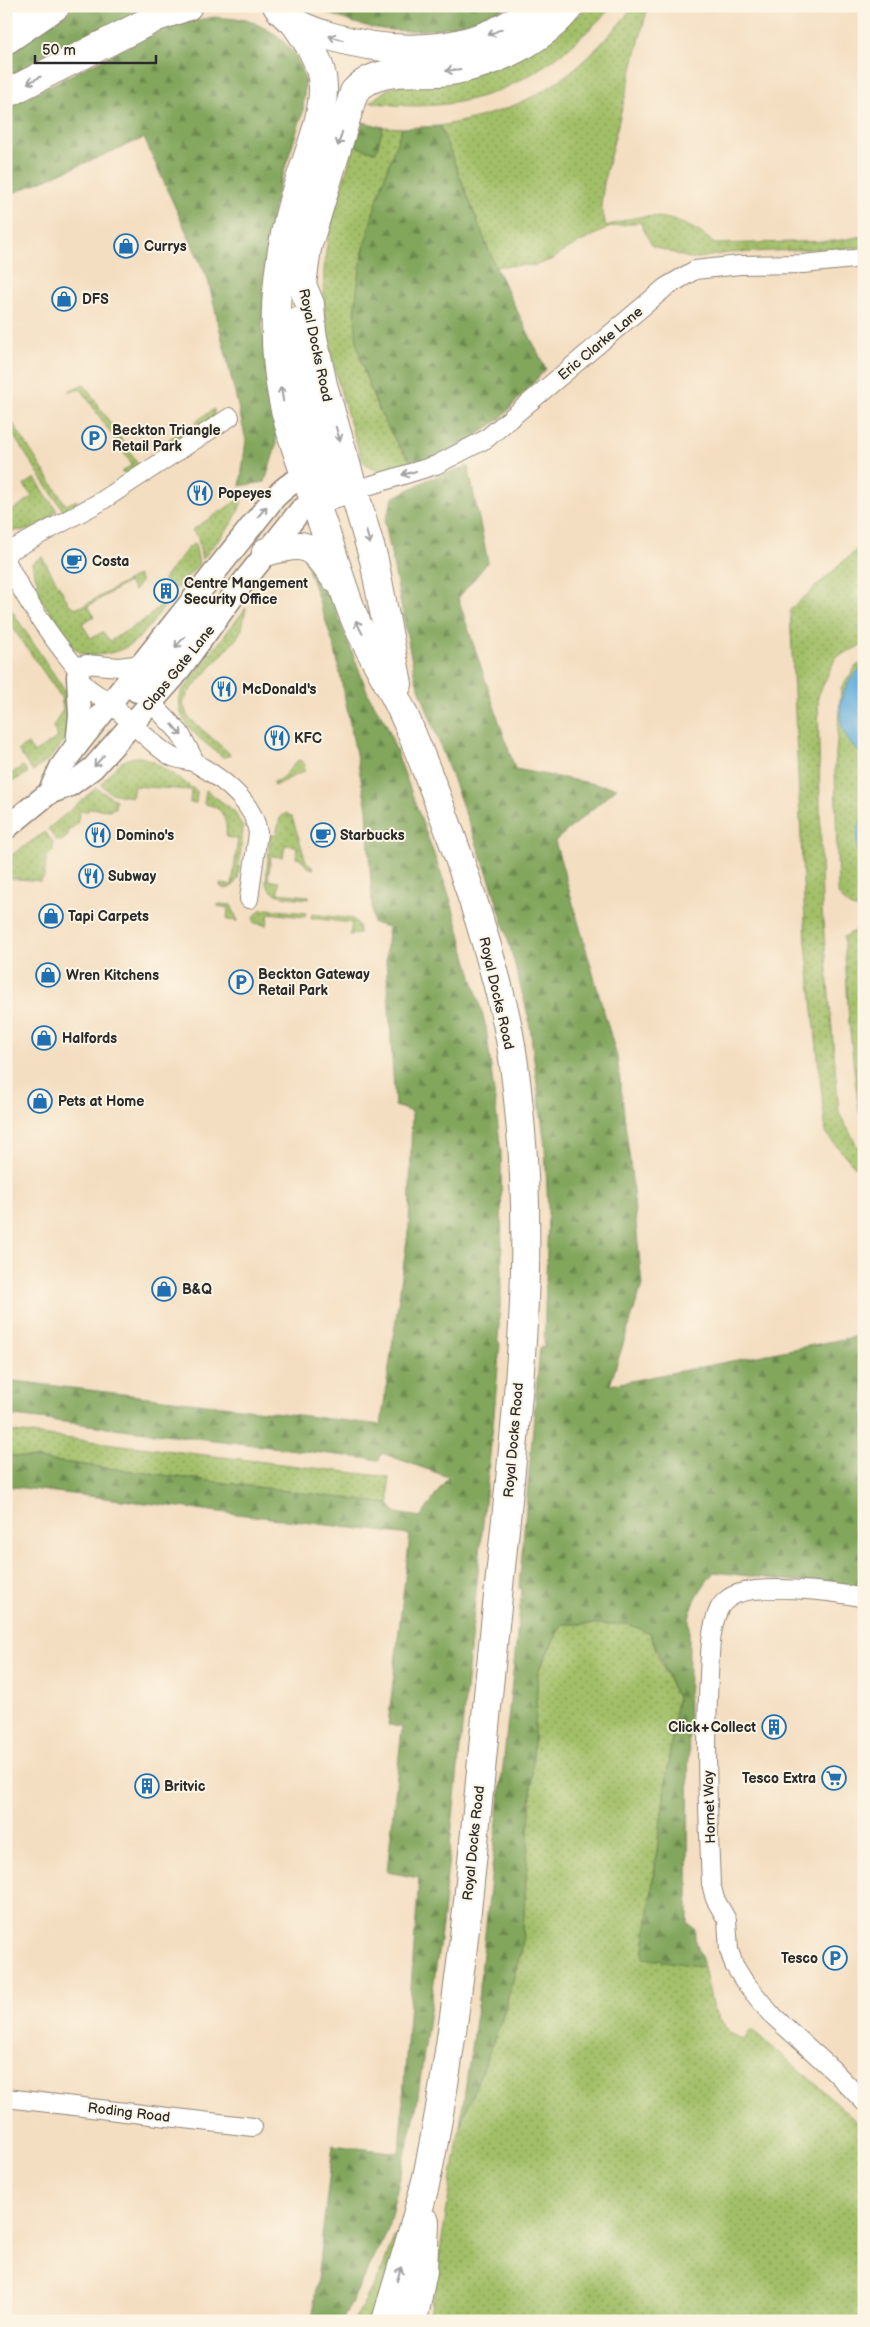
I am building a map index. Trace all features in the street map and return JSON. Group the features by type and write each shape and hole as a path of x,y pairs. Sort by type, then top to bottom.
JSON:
{"highway":[{"path":"6,11 14,6"},
{"path":"6,40 56,6"},
{"path":"6,94 157,17 188,6"},
{"path":"279,12 317,32 372,47 429,49 455,46 500,31 536,6"},
{"name":"Royal Docks Road","path":"405,717 374,560 323,385 312,333 310,304 302,284 307,248 354,92 361,84 389,74 455,71 485,62 520,47 550,26 570,6"},
{"name":"Royal Docks Road","path":"279,12 309,44 320,67 323,84 318,122 288,222 281,257 276,315 282,396 294,441 315,477 315,504 355,620 405,717 470,890 489,952 507,1023 523,1149 525,1213 521,1345 499,1586 462,1948 447,2062 427,2176 386,2321"},
{"path":"302,284 295,303 299,370 315,477"},
{"path":"266,552 289,545 303,545 316,553 346,595"},
{"name":"Royal Docks Road","path":"413,2321 423,2271 427,2176"}],"street":[{"name":"Eric Clarke Lane","path":"355,490 436,465 486,439 666,287 695,270 740,265 803,264 864,258"},
{"path":"6,553 100,502 230,417"},
{"path":"315,477 355,490"},
{"name":"Claps Gate Lane","path":"6,828 49,792 70,785 92,768 131,724 140,684 274,498 284,488 315,477"},
{"name":"Claps Gate Lane","path":"49,792 61,767 111,704 197,648 241,585 300,511 355,490"},
{"path":"6,560 20,588 77,672 93,692 111,704 131,724 170,757 196,764 238,795 253,813 258,833 249,899"},
{"path":"77,672 87,664 112,667 140,684 180,733 196,764"},
{"path":"77,672 80,715 77,745"},
{"name":"Hornet Way","path":"864,1598 798,1590 750,1590 730,1597 720,1607 713,1628 710,1652 707,1749 711,1884 715,1899 727,1920 729,1950 734,1965 759,2001 834,2070 864,2102"},
{"name":"Roding Road","path":"6,2098 253,2127"}],"green space":[{"path":"77,6 154,6 6,80 6,52"},
{"path":"315,6 509,6 461,24 412,31 387,30 362,25 338,17"},
{"path":"587,6 613,6 587,32 560,54 533,73 505,88 475,98 442,104 408,106 370,102 386,90 580,15"},
{"path":"633,6 648,6 605,176 601,205 606,226 632,218 660,217 690,227 714,244 835,241 864,236 864,247 728,253 692,259 652,246 640,222 610,227 565,250 553,259 536,265 495,266 440,126 507,108 544,90 580,64 621,22"},
{"path":"214,17 249,20 277,35 295,54 305,80 303,112 277,193 264,266 262,330 276,423 276,446 265,482 240,486 246,440 208,280 144,138 6,196 6,107 160,31 180,23"},
{"path":"363,122 383,127 376,152 360,148 355,142"},
{"path":"440,126 495,266 546,369 500,419 455,451 415,465 396,442 378,406 360,357 355,317 361,262 375,206 402,128"},
{"path":"383,127 402,128 363,252 355,306 364,372 378,409 400,449 415,465 387,472 374,469 362,460 336,375 325,318 324,289 325,259 330,230 355,142 360,148 375,152"},
{"path":"84,384 139,466 128,474 121,472 132,465 81,389 69,392"},
{"path":"214,409 214,417 203,425 195,422"},
{"path":"12,422 66,505 77,500 76,507 64,512 7,426"},
{"path":"182,430 182,437 170,446 163,444"},
{"path":"468,466 488,562 458,598 515,769 617,788 555,841 617,1057 631,1170 642,1285 610,1385 864,1335 864,1589 714,1572 702,1588 693,1605 689,1619 688,1922 695,1930 695,1939 704,1967 643,1958 677,1698 650,1633 628,1624 562,1624 538,1671 522,1948 501,2022 460,2126 478,1999 522,1589 519,1588 540,1347 544,1347 548,1212 545,1147 529,1019 491,883 415,677 385,522 393,498 427,480"},
{"path":"35,478 57,511 52,513 55,517 29,530 6,531 6,515 32,497 24,485"},
{"path":"238,489 241,490 242,499 235,518 202,560 198,538 192,530 235,502 238,497"},
{"path":"195,543 199,564 176,589 163,580 188,548"},
{"path":"864,543 864,644 836,657 818,696 822,910 839,1113 864,1158 864,1177 826,1134 806,943 790,610"},
{"path":"304,556 321,572 369,696 386,723 450,898 486,1027 501,1151 502,1276 498,1343 500,1344 442,1925 416,2110 387,2232 342,2321 312,2321 333,2145 399,2153 419,1878 387,1872 402,1727 388,1725 410,1535 6,1486 6,1455 389,1504 396,1513 421,1517 448,1477 382,1453 379,1460 6,1415 6,1380 381,1425 409,1226 412,1112 395,1106 386,960 388,927 373,923 367,809 335,649"},
{"path":"42,557 70,605 77,608 138,575 141,582 134,591 128,582 88,606 94,616 82,624 91,638 103,632 110,641 146,619 164,601 167,603 138,639 130,645 120,650 95,655 93,658 73,647 32,585 38,582 32,563"},
{"path":"6,602 65,691 69,703 70,715 65,737 52,757 32,771 18,750 28,744 34,753 58,737 53,727 63,709 61,697 6,618"},
{"path":"246,608 242,629 236,639 188,693 183,704 188,717 229,753 230,756 223,757 190,728 180,710 180,700 183,689"},
{"path":"864,662 864,909 859,909 849,906 838,894 835,766 841,689 856,666"},
{"path":"141,757 154,762 197,791 196,803 190,803 191,790 134,786 132,797 115,794 104,788 101,784 118,765 128,759"},
{"path":"300,760 305,765 304,771 274,786 273,782 281,779"},
{"path":"23,766 28,773 6,785 6,777"},
{"path":"96,788 116,800 115,808 109,810 89,808 88,811 80,811 77,824 68,831 68,836 62,841 56,840 48,829"},
{"path":"206,790 234,811 243,828 238,878 233,886 226,889 221,887 220,884 232,885 238,839 226,837 226,825 223,815 216,808 204,804"},
{"path":"286,813 292,817 306,861 314,869 307,867 301,859 296,858 297,846 285,845 283,857 271,856 268,880 279,882 278,893 309,896 309,899 278,895 266,883 270,835 276,835 280,818"},
{"path":"45,832 53,842 53,851 47,856 44,877 41,881 6,878 6,859"},
{"path":"219,904 231,905 238,921 227,920 228,908 217,906"},
{"path":"260,910 306,913 305,917 269,913 267,925 254,923 254,917"},
{"path":"312,914 353,919 359,926 359,934 350,935 352,923 311,918"},
{"path":"864,925 864,1124 859,1112 849,1023 844,937"},
{"path":"6,1431 389,1477 389,1504 6,1455"},
{"path":"562,1624 628,1624 651,1633 657,1654 677,1698 643,1957 704,1967 713,2009 730,2033 744,2040 751,2029 824,2091 864,2129 864,2321 429,2321 460,2126 501,2022 522,1948 538,1671"},
{"path":"394,2236 398,2236 376,2321 354,2321 384,2265"}],"water":[{"path":"864,666 864,756 853,746 846,735 841,723 840,711 846,687"},
{"path":"864,815 864,870 857,849 857,836"}],"place":[{"name":"Currys","path":"126,246"},
{"name":"DFS","path":"64,299"},
{"name":"Beckton Triangle Retail Park","path":"94,438"},
{"name":"Popeyes","path":"200,493"},
{"name":"Costa","path":"74,561"},
{"name":"Centre Mangement Security Office","path":"166,591"},
{"name":"McDonald's","path":"224,689"},
{"name":"KFC","path":"277,738"},
{"name":"Domino's","path":"98,835"},
{"name":"Starbucks","path":"323,835"},
{"name":"Subway","path":"91,876"},
{"name":"Tapi Carpets","path":"51,916"},
{"name":"Wren Kitchens","path":"48,975"},
{"name":"Beckton Gateway Retail Park","path":"241,982"},
{"name":"Halfords","path":"44,1038"},
{"name":"Pets at Home","path":"40,1101"},
{"name":"B&Q","path":"164,1289"},
{"name":"Click+Collect","path":"774,1727"},
{"name":"Tesco Extra","path":"834,1778"},
{"name":"Britvic","path":"147,1786"},
{"name":"Tesco","path":"835,1958"}]}
